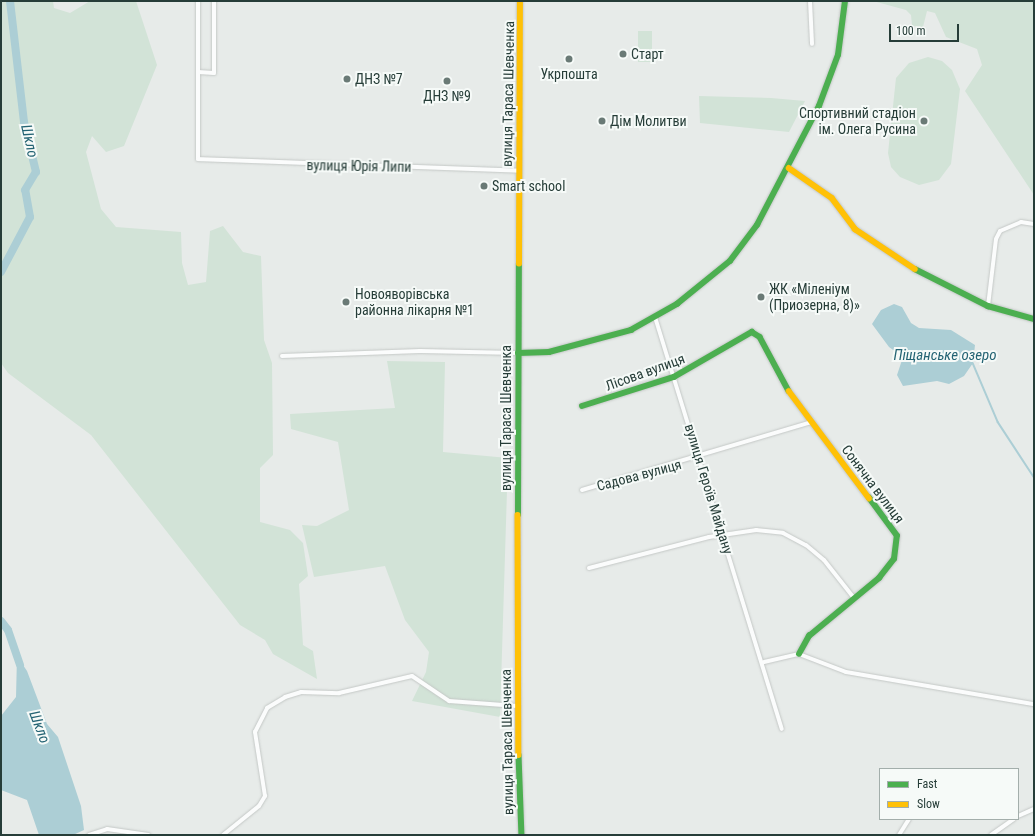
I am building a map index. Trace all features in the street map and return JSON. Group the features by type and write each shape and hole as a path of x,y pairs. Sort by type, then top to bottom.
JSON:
{"street":[{"path":"198,1 198,72 214,73 214,1"},
{"name":"вулиця Тараса Шевченка","path":"520,1 517,706 522,835"},
{"path":"810,1 812,44"},
{"path":"282,356 420,351 518,353 549,352 630,330 655,317 698,290 730,261 757,225 789,168 819,106 838,55 845,1"},
{"name":"вулиця Юрія Липи","path":"198,72 198,159 519,171"},
{"path":"789,168 832,198 855,229 905,264 988,306 1034,319"},
{"path":"988,306 996,240 1000,231 1021,222 1034,224"},
{"name":"вулиця Героїв Майдану","path":"655,317 764,662 782,729"},
{"name":"Лісова вулиця","path":"582,406 674,377 719,354 745,335 756,333"},
{"name":"Сонячна вулиця","path":"756,333 810,422 897,536 894,559 879,578 810,636 799,654"},
{"name":"Садова вулиця","path":"582,490 699,458 810,422"},
{"path":"589,568 724,536 756,530 783,533 806,545 824,560 854,598"},
{"path":"764,662 799,654 846,672 1034,704"},
{"path":"223,835 259,806 265,796 255,732 267,708 284,697 300,692 339,694 412,676 449,701 517,706"},
{"path":"1019,816 1034,809"},
{"path":"899,835 908,820"},
{"path":"991,835 1013,820"},
{"path":"89,835 107,830 149,835"}],"green space":[{"path":"1,1 53,1 54,8 70,13 90,1 136,1 157,65 124,146 106,152 92,136 86,152 101,209 116,227 181,232 182,263 188,285 206,282 210,231 223,226 243,252 261,256 264,340 272,363 273,455 260,468 260,522 290,530 303,543 308,576 299,584 303,645 313,651 317,679 273,654 265,640 240,625 91,435 8,373 1,363"},
{"path":"873,1 1034,1 1034,195 965,91 982,65 977,49 946,37 935,13 927,11 923,27 912,26 911,15 906,10"},
{"path":"638,31 652,31 652,62 638,62"},
{"name":"Спортивний стадіон ім. Олега Русина","path":"928,57 942,61 952,70 960,89 951,164 939,180 919,185 900,177 891,167 888,153 896,78 909,63"},
{"path":"699,96 771,98 805,101 789,132 700,123"},
{"path":"387,361 445,362 443,452 508,458 500,717 412,701 426,672 429,652 405,620 385,566 314,577 302,525 317,526 349,510 338,442 291,429 290,414 395,408"}],"water":[{"name":"Піщанське озеро","path":"894,304 902,307 911,323 919,328 951,330 975,345 973,363 964,376 949,384 937,381 903,386 897,375 903,357 889,347 872,324 881,310"},
{"path":"17,656 27,671 47,724 58,737 81,806 84,830 73,835 39,835 27,800 1,790 1,716 16,697"}],"waterway":[{"name":"Шкло","path":"1,272 30,217 25,190 36,172 24,122 10,1"},
{"path":"973,363 998,422 1034,477"},
{"name":"Шкло","path":"1,621 8,630 20,665"}],"traffic: fast":[{"path":"518,353 549,352 631,330 677,304 730,261 757,225 819,106 838,55 845,1"},
{"path":"518,515 519,264"},
{"path":"915,269 988,306 1034,319"},
{"path":"582,406 674,377 752,332 760,337 789,391"},
{"path":"799,654 809,636 879,578 894,559 897,536 869,498"},
{"path":"519,755 522,835"}],"traffic: slow":[{"path":"519,264 520,1"},
{"path":"789,168 832,198 855,229 915,269"},
{"path":"789,391 869,498"},
{"path":"518,515 519,755"}],"place":[{"name":"Старт","path":"623,54"},
{"name":"Укрпошта","path":"569,59"},
{"name":"ДНЗ №7","path":"347,79"},
{"name":"ДНЗ №9","path":"447,81"},
{"name":"Дім Молитви","path":"602,121"},
{"name":"Спортивний стадіон ім. Олега Русина","path":"924,121"},
{"name":"Smart school","path":"484,186"},
{"name":"ЖК «Міленіум (Приозерна, 8)»","path":"761,297"},
{"name":"Новояворівська районна лікарня №1","path":"346,302"}]}
